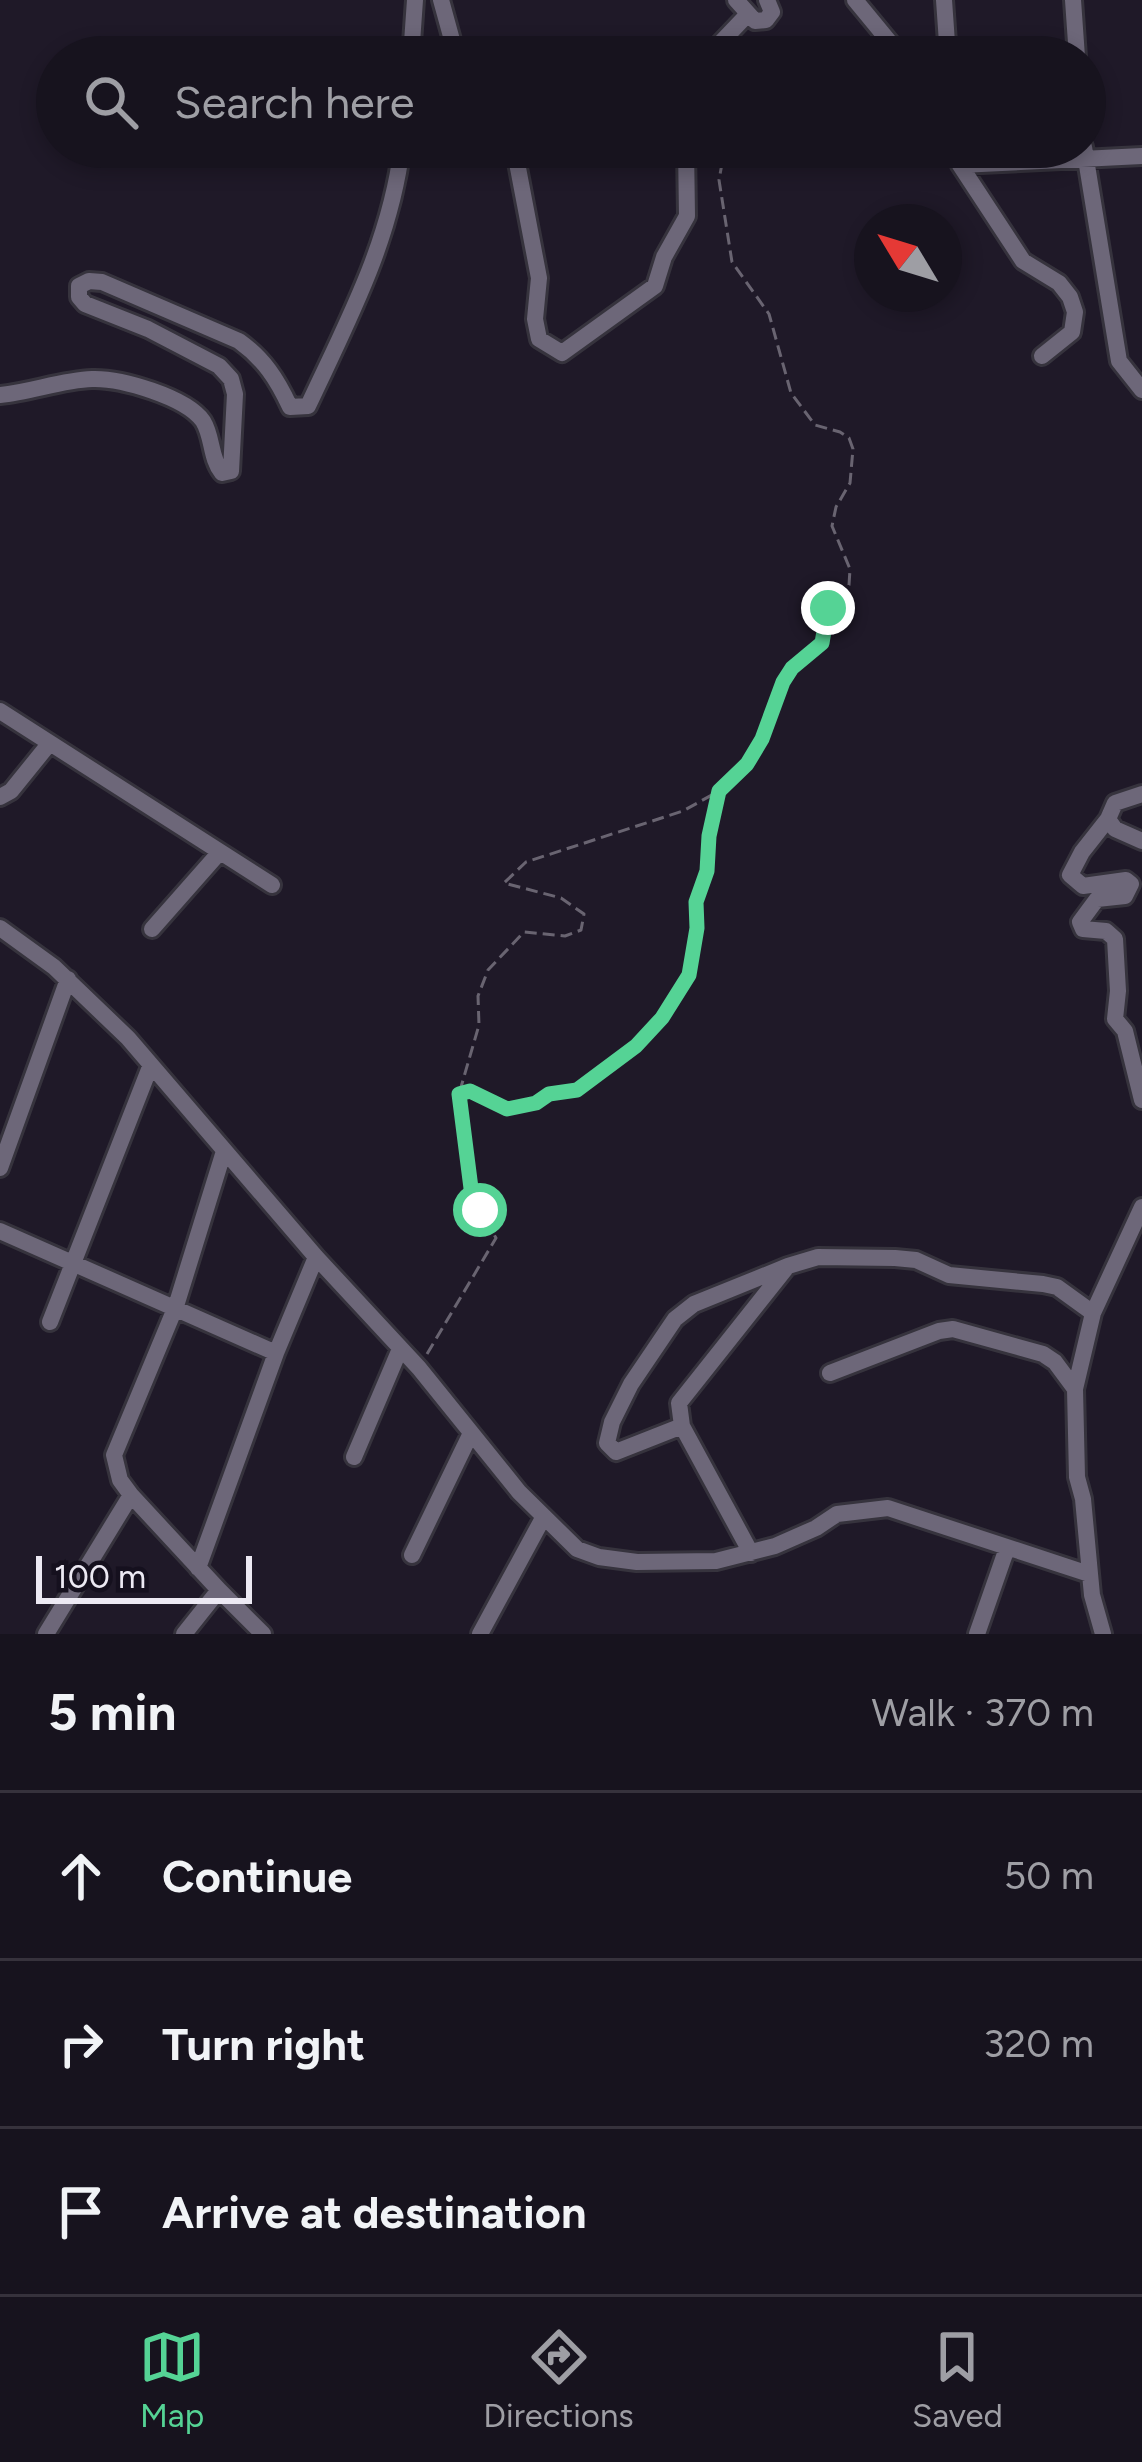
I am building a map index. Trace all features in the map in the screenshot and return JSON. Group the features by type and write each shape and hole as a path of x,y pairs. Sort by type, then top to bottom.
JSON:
{"street":[{"path":"412,36 415,0"},
{"path":"441,0 451,36"},
{"path":"722,36 742,7 755,21 766,20 772,13 767,0"},
{"path":"855,0 885,36"},
{"path":"944,0 947,36"},
{"path":"1073,0 1076,36"},
{"path":"1106,153 1142,156"},
{"path":"0,395 94,379 167,395 186,404 205,423 217,466 222,473 231,471 236,412 231,379 219,366 148,329 86,304 79,297 79,286 102,282 239,341 258,354 290,407 308,406 374,264 391,218 399,168"},
{"path":"518,168 539,278 535,319 539,339 562,353 655,286 686,216 686,168"},
{"path":"965,168 1023,261 1059,283 1070,298 1075,312 1072,332 1042,356"},
{"path":"1088,168 1119,361 1142,390"},
{"path":"0,711 272,885"},
{"path":"0,797 49,744"},
{"path":"1142,794 1115,803 1070,875 1083,886 1126,880 1131,884 1125,896 1097,899 1080,922 1083,929 1106,931 1115,940 1115,1019 1124,1031 1142,1100"},
{"path":"1108,819 1115,829 1142,841"},
{"path":"152,928 219,853"},
{"path":"0,928 68,979 128,1038 569,1544 599,1557 716,1561 816,1528 837,1514 888,1508 1089,1574"},
{"path":"0,1168 68,979"},
{"path":"50,1322 150,1067"},
{"path":"224,1151 176,1306 114,1455 120,1480 131,1496 262,1634"},
{"path":"1103,1634 1089,1574 1077,1478 1075,1389 1093,1312 1142,1207"},
{"path":"0,1231 276,1353"},
{"path":"198,1568 316,1257"},
{"path":"682,1426 616,1452 608,1443 612,1422 631,1384 675,1319 694,1304 818,1257 916,1260 949,1275 1058,1287 1093,1312"},
{"path":"751,1553 682,1426 679,1403 788,1266"},
{"path":"830,1373 953,1329 1042,1354 1055,1362 1075,1389"},
{"path":"354,1457 400,1349"},
{"path":"412,1555 471,1432"},
{"path":"46,1634 131,1496"},
{"path":"480,1634 543,1518"},
{"path":"977,1634 1007,1548"},
{"path":"184,1634 219,1590"}],"path":[{"path":"419,1368 496,1238 472,1196 459,1094 479,1024 476,1003 488,970 505,947 524,932 565,937 581,930 584,914 561,898 504,883 542,855 683,811 719,791 747,764 762,739 783,682 822,643 828,608 849,585 850,569 832,526 836,507 850,483 853,449 840,432 814,425 791,393 769,314 732,262 721,168"},
{"path":"459,1094 470,1091 507,1109 577,1090 636,1046 662,1018 689,975 696,902 707,871 719,791"}],"route":[{"path":"480,1210 472,1196 459,1094 470,1091 507,1109 577,1090 636,1046 662,1018 689,975 696,902 707,871 719,791 747,764 762,739 792,668 822,643 828,608"}]}
